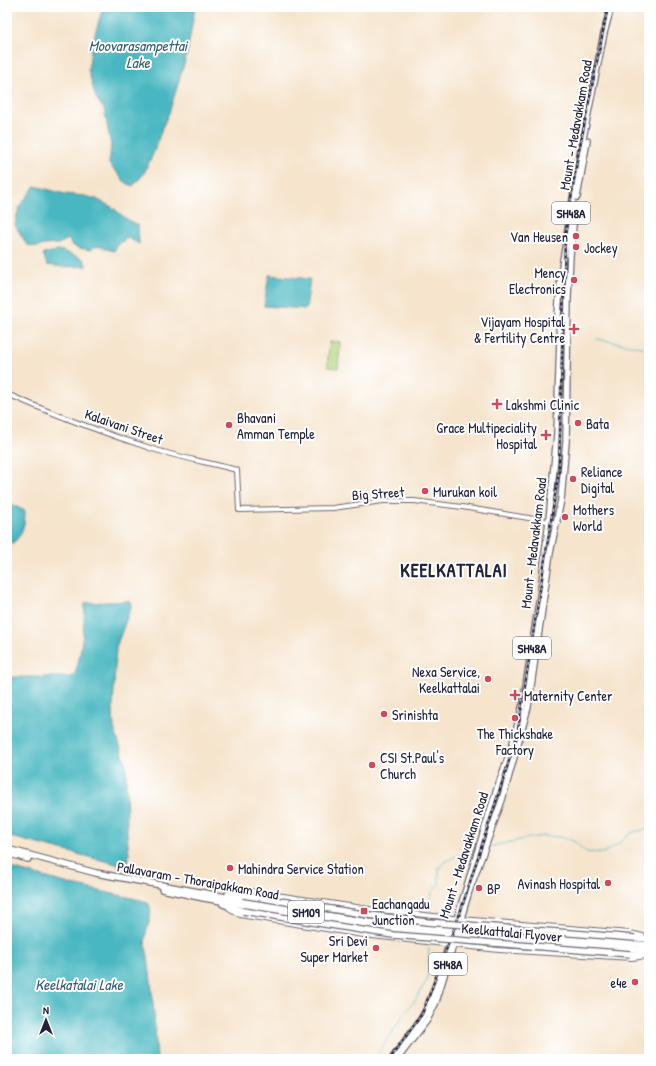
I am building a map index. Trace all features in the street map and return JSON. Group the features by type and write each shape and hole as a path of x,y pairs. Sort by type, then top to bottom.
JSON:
{"main road":[{"name":"Mount - Medavakkam Road","path":"485,840 494,798 512,747 523,704 541,589 558,422 560,338 558,315 561,273 582,143 603,40 612,7"},
{"name":"Mount - Medavakkam Road","path":"459,919 485,840 502,800 528,706 550,553 558,523 561,500 566,442 568,296 576,203 612,7"},
{"name":"Pallavaram - Thoraipakkam Road","path":"7,849 124,880"},
{"name":"Pallavaram - Thoraipakkam Road","path":"7,853 124,880 376,927 649,945"},
{"name":"Keelkattalai Flyover","path":"208,896 227,894 243,895 369,915 427,922 649,939"},
{"name":"Keelkattalai Flyover","path":"208,896 243,912 392,935 649,955"},
{"name":"SH48A","path":"392,1059 421,1019 432,1000 459,919"},
{"name":"Pallavaram - Thoraipakkam Road","path":"455,932 649,950"},
{"name":"SH48A","path":"398,1059 426,1020 436,1002 451,945"}],"street":[{"name":"Kalaivani Street","path":"7,394 41,409 138,444 237,470"},
{"name":"Big Street","path":"237,470 239,510 333,508 383,501 414,501 462,507 558,523"},
{"path":"227,894 250,891 369,909 459,919 630,933 649,939"},
{"path":"223,904 240,915 363,935 451,945 632,958 649,955"}],"green space":[{"path":"330,342 340,342 338,368 328,367"}],"water":[{"name":"Moovarasampettai Lake","path":"103,7 195,7 187,54 169,113 154,152 143,175 133,186 125,182 109,164 111,145 104,109 96,98 88,70 92,44"},
{"path":"35,186 65,194 85,196 96,199 112,207 125,218 138,225 139,244 128,238 117,245 114,251 101,246 94,247 91,250 79,248 71,245 69,239 58,244 37,247 27,245 15,225 19,207"},
{"path":"60,250 83,259 87,266 63,267 47,265 43,254"},
{"path":"269,275 310,279 306,309 264,306"},
{"path":"7,503 25,511 23,528 13,543 7,541"},
{"path":"131,602 131,607 116,647 113,709 114,728 126,764 127,834 129,854 128,867 7,836 7,677 71,677 75,674 81,648 85,603"},
{"name":"Keelkatalai Lake","path":"7,867 73,885 141,900 149,904 151,913 145,940 152,987 157,1059 7,1059"}],"waterway":[{"path":"597,339 647,348"},
{"path":"488,847 543,836 559,837 574,841 586,852 603,853 620,843 631,833 649,828"},
{"path":"430,912 432,891 439,884 439,869 444,862 463,853 475,850"},
{"path":"375,1059 405,1012 414,1002 427,980 429,949"}],"railway":[{"path":"390,1059 422,1014 460,913 517,736 559,470 565,236 578,156 608,7"}],"place":[{"name":"Van Heusen","path":"576,236"},
{"name":"Jockey","path":"576,247"},
{"name":"Mency Electronics","path":"574,280"},
{"name":"Vijayam Hospital & Fertility Centre","path":"574,329"},
{"name":"Lakshmi Clinic","path":"497,404"},
{"name":"Bata","path":"578,423"},
{"name":"Bhavani Amman Temple","path":"229,425"},
{"name":"Grace Multipeciality Hospital","path":"546,435"},
{"name":"Reliance Digital","path":"573,479"},
{"name":"Murukan koil","path":"425,491"},
{"name":"Mothers World","path":"565,517"},
{"name":"Nexa Service, Keelkattalai","path":"488,679"},
{"name":"Maternity Center","path":"515,695"},
{"name":"Srinishta","path":"384,714"},
{"name":"The Thickshake Factory","path":"515,718"},
{"name":"CSI St.Paul's Church","path":"372,765"},
{"name":"Mahindra Service Station","path":"230,868"},
{"name":"Avinash Hospital","path":"608,883"},
{"name":"BP","path":"479,888"},
{"name":"Eachangadu Junction","path":"364,911"},
{"name":"Sri Devi Super Market","path":"376,948"},
{"name":"e4e","path":"635,982"}],"district":[{"name":"KEELKATTALAI","path":"454,570"}]}
